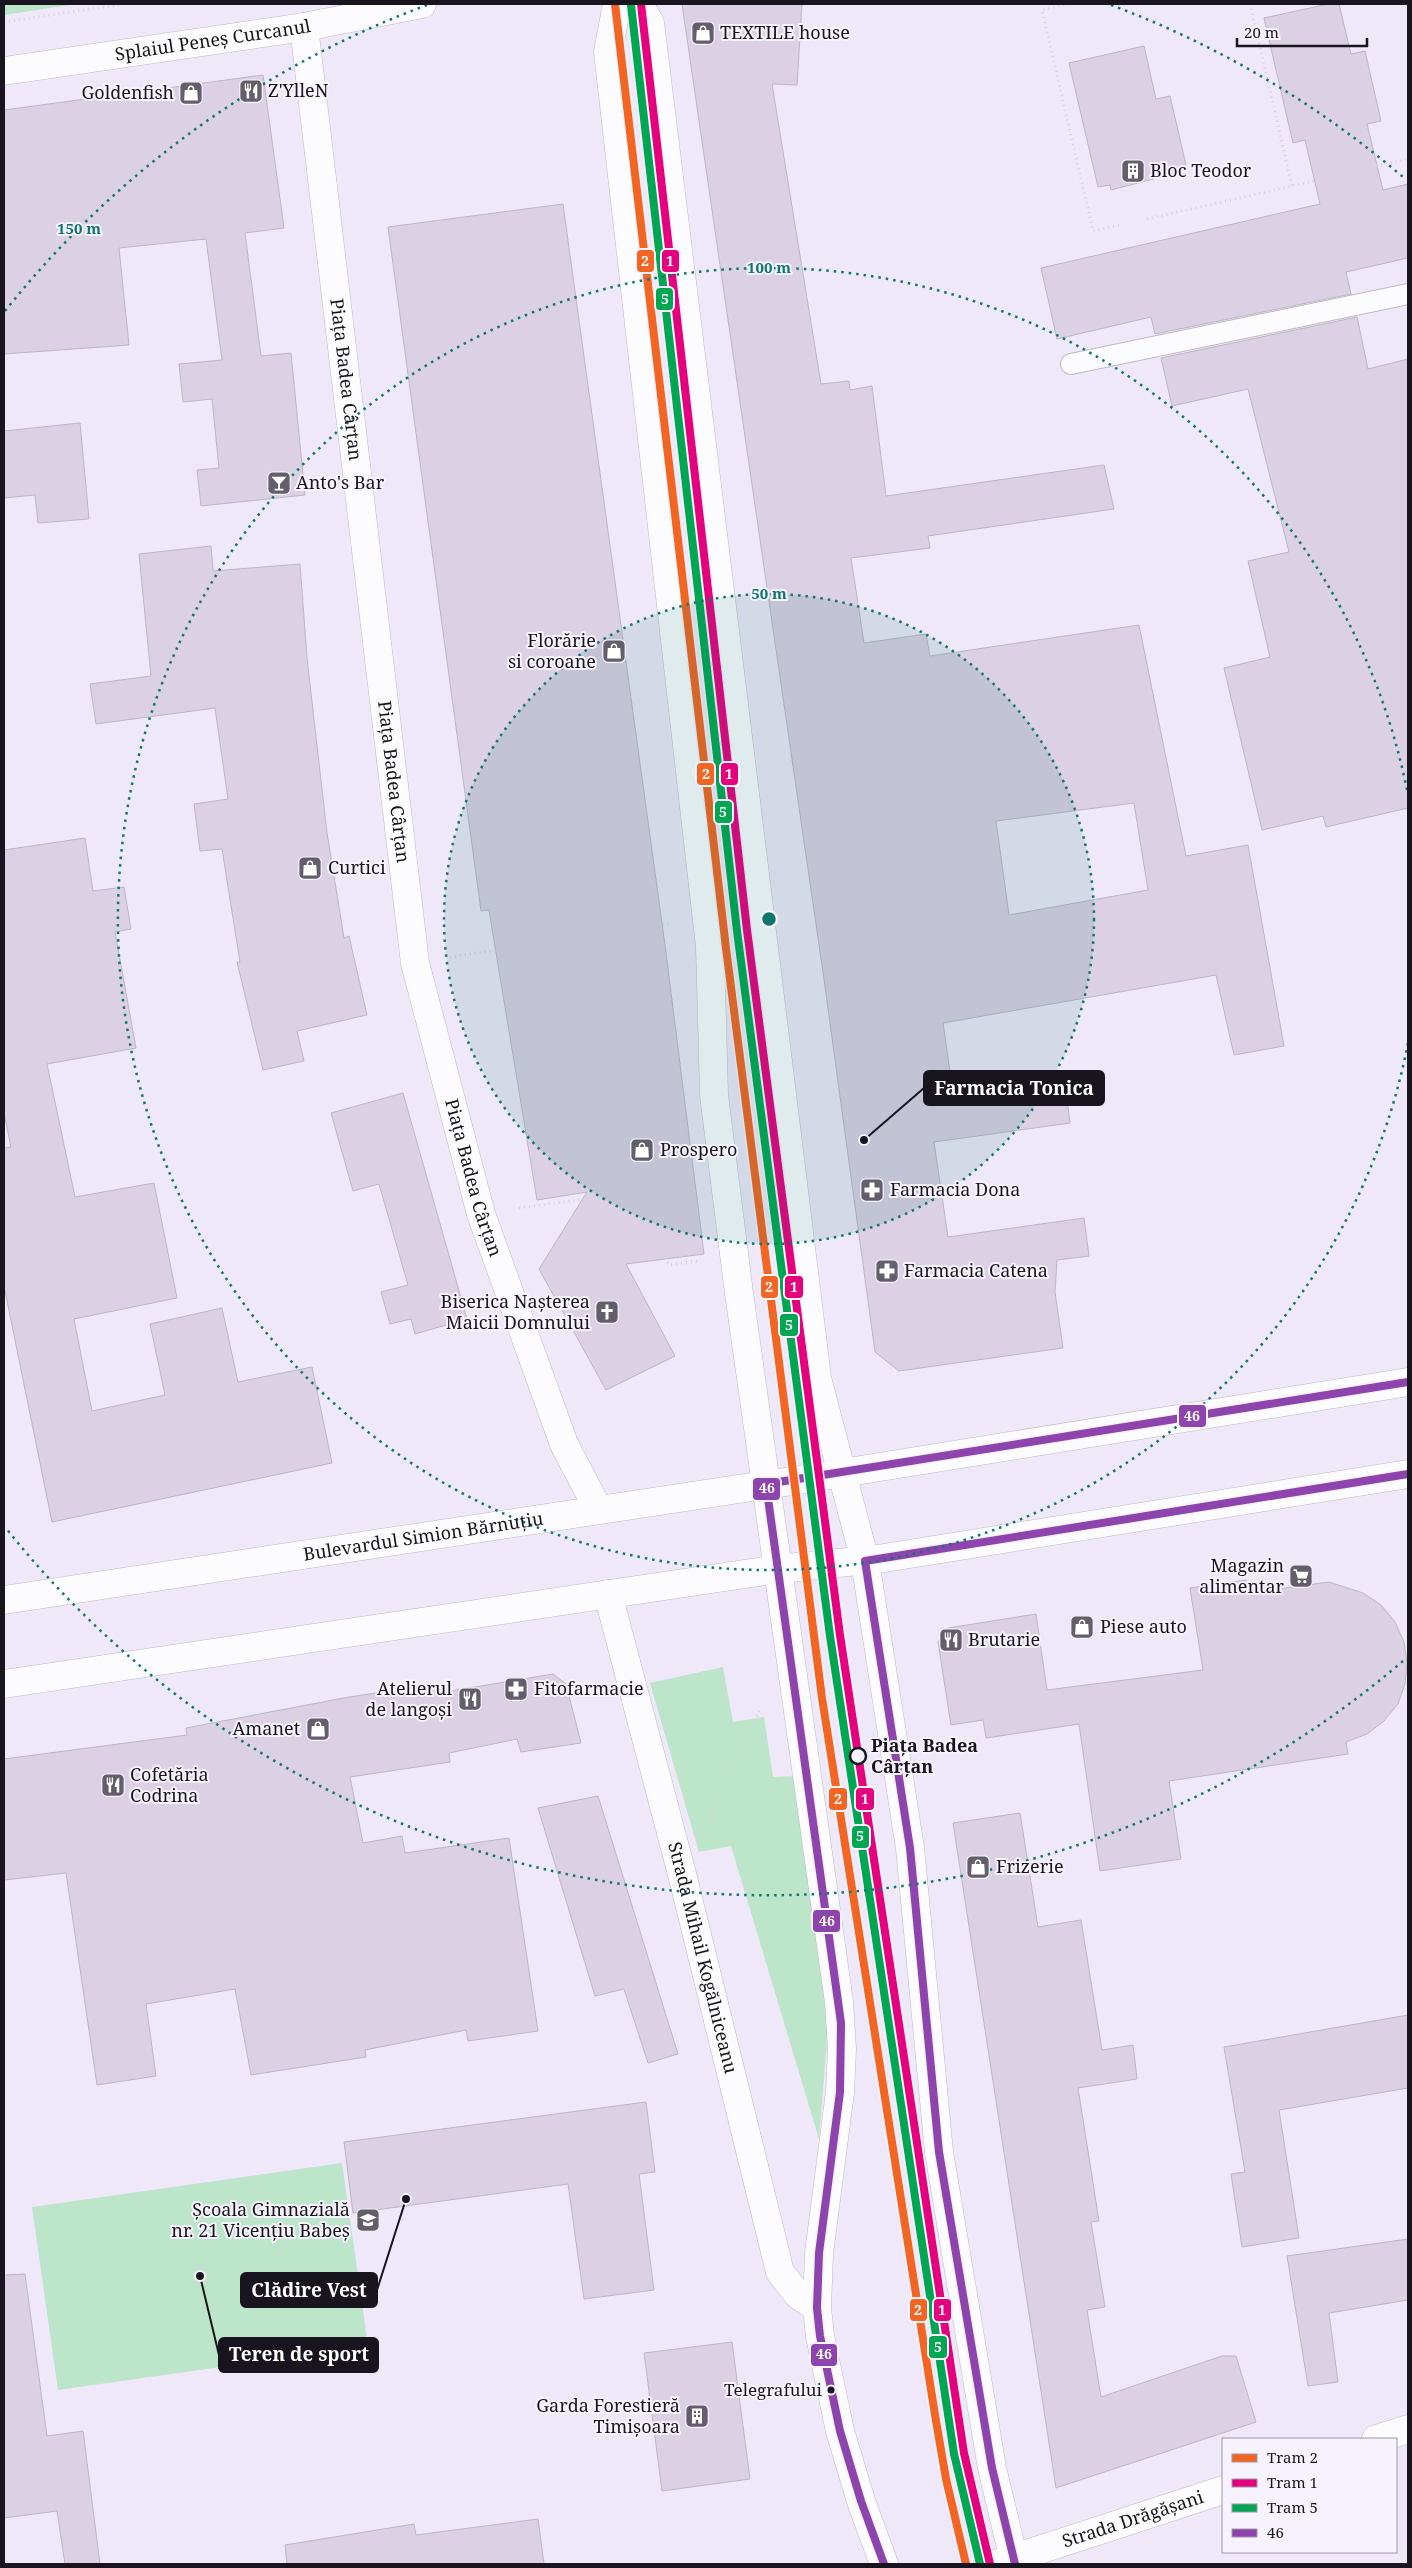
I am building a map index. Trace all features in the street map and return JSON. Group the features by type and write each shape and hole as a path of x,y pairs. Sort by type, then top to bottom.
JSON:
{"street":[{"name":"Splaiul Peneș Curcanul","path":"4,71 304,27 422,4"},
{"path":"616,4 608,52 710,947 714,1095 739,1293 841,2023 840,2092 819,2253 817,2308 820,2336 840,2431 861,2501 884,2564"},
{"path":"640,4 650,23 817,1378 865,1561 910,1848 939,2152 1008,2562"},
{"name":"Piața Badea Cârțan","path":"304,27 415,963 481,1214 564,1444 598,1509"},
{"name":"Bulevardul Simion Bărnuțiu","path":"4,1600 842,1473 1408,1382"},
{"path":"4,1684 778,1569 865,1561 1408,1474"},
{"name":"Strada Mihail Kogălniceanu","path":"608,1594 682,1874 780,2272 797,2294 817,2308"},
{"path":"1379,2438 1408,2429"},
{"name":"Strada Drăgășani","path":"1008,2562 1222,2490"}],"lane":[{"path":"1071,364 1408,294"}],"path":[{"path":"4,22 123,4"},
{"path":"1070,4 1042,10 1044,20 1092,231 1119,225"},
{"path":"1250,4 1292,186"},
{"path":"1342,174 1408,159"},
{"path":"1147,219 1314,181"},
{"path":"415,963 669,924"},
{"path":"576,938 579,959"},
{"path":"610,1188 611,1195"},
{"path":"481,1214 628,1193 669,1265 704,1260"},
{"path":"682,1874 763,1703"}],"green space":[{"path":"4,4 76,4 4,15"},
{"path":"723,1667 733,1722 764,1717 773,1777 795,1776 829,2015 819,2139 731,1846 699,1852 650,1683"},
{"path":"342,2163 368,2346 58,2390 32,2207"}],"building":[{"path":"682,4 802,4 797,85 772,84 821,384 849,381 850,390 872,386 886,496 1104,465 1114,509 928,536 930,548 851,558 864,643 926,634 930,656 1139,625 1186,856 1248,845 1284,1046 1234,1055 1216,975 943,1023 954,1100 1065,1084 1070,1123 934,1142 948,1237 1084,1218 1089,1256 1057,1260 1055,1292 1063,1348 899,1371 875,1352 823,972","holes":["1134,803 1148,890 1009,915 996,821"]},
{"name":"Bloc Teodor","path":"1328,4 1339,4 1351,54 1365,51 1381,121 1367,124 1383,190 1408,184 1408,258 1346,272 1351,294 1155,334 1151,317 1057,339 1041,268 1320,204 1305,140 1293,143 1264,18"},
{"path":"1144,46 1156,99 1170,96 1186,165 1172,169 1173,174 1111,190 1110,185 1098,187 1069,63"},
{"path":"263,75 284,228 245,233 261,356 291,353 305,495 201,506 197,470 219,468 212,399 183,402 179,364 222,360 206,239 119,248 129,345 4,354 4,110"},
{"path":"563,204 665,945 704,1254 626,1264 675,1356 606,1390 539,1269 587,1192 537,1200 489,910 481,911 388,227"},
{"path":"1357,317 1368,369 1408,359 1408,808 1326,827 1323,816 1262,830 1224,668 1270,657 1248,561 1289,552 1248,389 1172,406 1161,358"},
{"path":"80,423 89,519 38,523 35,495 4,498 4,431"},
{"path":"211,546 213,571 300,564 307,658 327,833 344,938 349,936 367,1015 297,1031 304,1061 263,1070 237,962 240,962 222,849 200,851 194,804 228,799 215,708 96,724 90,684 151,676 139,554"},
{"path":"85,838 93,891 124,887 131,929 115,932 136,1048 47,1064 75,1197 154,1183 177,1298 74,1319 92,1411 165,1395 150,1324 222,1308 238,1382 312,1367 332,1463 52,1522 4,1286 4,1148 11,1147 4,1113 4,850"},
{"path":"403,1093 467,1319 415,1334 411,1319 390,1324 381,1292 408,1285 379,1184 353,1191 331,1113"},
{"path":"1246,1580 1248,1593 1329,1582 1363,1593 1381,1605 1395,1622 1404,1642 1407,1663 1405,1684 1398,1704 1384,1721 1367,1734 1346,1742 1348,1754 1169,1781 1181,1859 1100,1871 1079,1724 986,1738 983,1720 951,1725 938,1642 948,1628 1036,1614 1047,1690 1203,1670 1190,1588"},
{"path":"553,1674 566,1684 581,1743 521,1752 517,1739 449,1753 450,1762 350,1777 363,1843 402,1836 405,1853 509,1838 538,2031 468,2041 466,2030 365,2050 366,2057 251,2075 235,1989 146,2004 156,2076 97,2085 66,1873 4,1880 4,1759 187,1735 186,1728 349,1697 437,1684 439,1693"},
{"path":"598,1796 678,2054 648,2063 624,1989 595,1996 538,1808"},
{"path":"1020,1813 1038,1927 1081,1920 1102,2050 1133,2045 1137,2079 1078,2088 1099,2221 1091,2222 1105,2307 1087,2310 1101,2397 1222,2356 1236,2356 1256,2422 1056,2488 953,1823"},
{"path":"1408,2015 1408,2088 1279,2110 1299,2238 1242,2247 1231,2174 1245,2172 1224,2047"},
{"path":"646,2102 655,2172 639,2174 654,2290 584,2299 568,2184 353,2213 344,2142"},
{"path":"1408,2239 1408,2300 1329,2313 1338,2382 1308,2386 1287,2256"},
{"path":"25,2274 47,2436 83,2431 100,2564 65,2564 57,2511 4,2518 4,2275"},
{"name":"Garda Forestieră Timișoara","path":"732,2342 750,2479 662,2491 644,2353"},
{"path":"538,2519 544,2564 287,2564 285,2545 414,2524 416,2535"}],"tram line":[{"name":"2","path":"615,4 726,948 822,1698 935,2415 946,2479 966,2564"},
{"name":"1","path":"641,4 747,930 840,1635 964,2453 990,2564"},
{"name":"5","path":"631,5 737,931 830,1636 954,2454 980,2564"}],"transit line":[{"name":"46","path":"884,2564 861,2501 840,2431 820,2336 817,2308 819,2253 840,2092 841,2023 766,1484 1408,1382"},
{"name":"46","path":"1015,2564 992,2468 939,2152 910,1848 865,1561 1408,1474"}],"place":[{"name":"TEXTILE house","path":"703,33"},
{"name":"Z'YlleN","path":"251,91"},
{"name":"Goldenfish","path":"191,93"},
{"name":"Bloc Teodor","path":"1133,171"},
{"name":"Anto's Bar","path":"279,483"},
{"name":"Florărie si coroane","path":"614,651"},
{"name":"Curtici","path":"310,868"},
{"name":"Farmacia Tonica","path":"864,1140"},
{"name":"Prospero","path":"642,1150"},
{"name":"Farmacia Dona","path":"872,1190"},
{"name":"Farmacia Catena","path":"887,1271"},
{"name":"Biserica Nașterea Maicii Domnului","path":"607,1312"},
{"name":"Magazin alimentar","path":"1301,1576"},
{"name":"Piese auto","path":"1082,1627"},
{"name":"Brutarie","path":"951,1640"},
{"name":"Fitofarmacie","path":"516,1689"},
{"name":"Atelierul de langoși","path":"470,1699"},
{"name":"Amanet","path":"318,1729"},
{"name":"Piața Badea Cârțan","path":"858,1756"},
{"name":"Cofetăria Codrina","path":"113,1785"},
{"name":"Frizerie","path":"978,1867"},
{"name":"Clădire Vest","path":"406,2199"},
{"name":"Școala Gimnazială nr. 21 Vicențiu Babeș","path":"368,2220"},
{"name":"Teren de sport","path":"200,2276"},
{"name":"Telegrafului","path":"831,2390"},
{"name":"Garda Forestieră Timișoara","path":"697,2416"}]}
